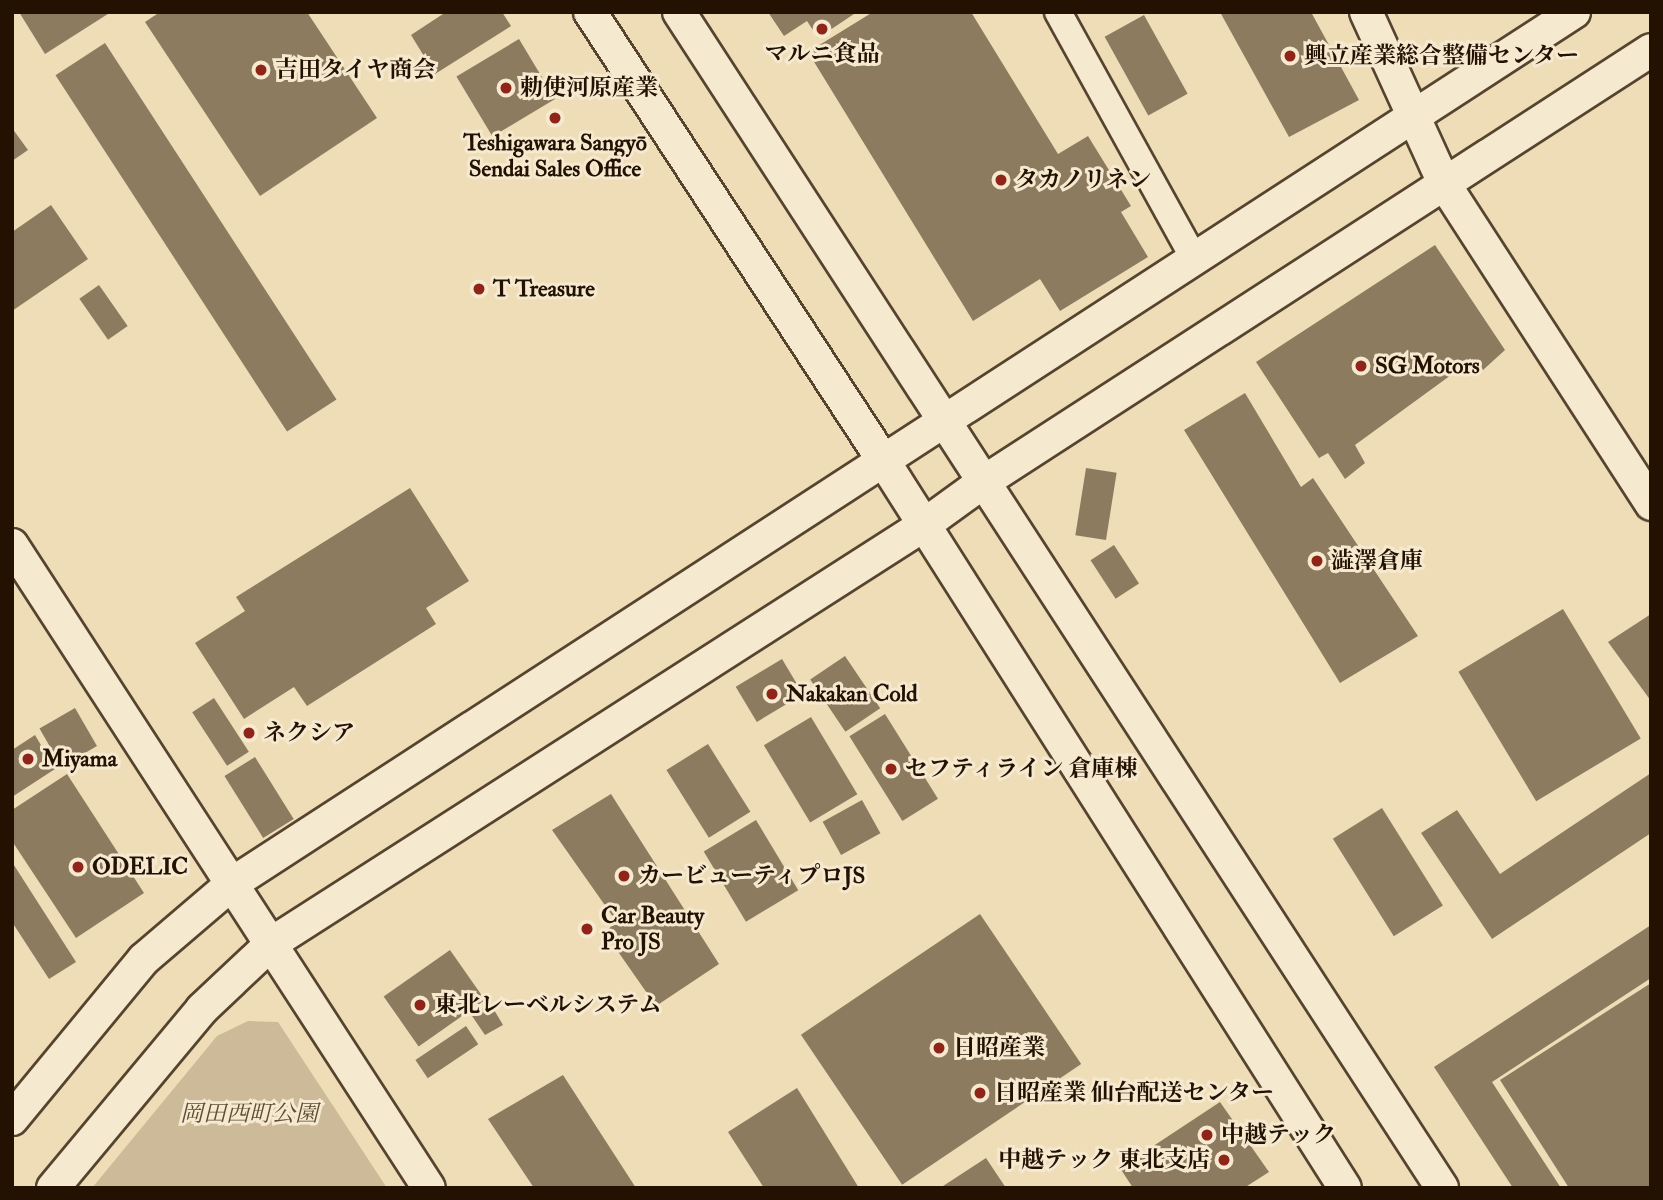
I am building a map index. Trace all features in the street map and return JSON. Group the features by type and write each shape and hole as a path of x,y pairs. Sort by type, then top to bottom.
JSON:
{"street":[{"path":"590,12 883,460 1345,1188"},
{"path":"679,12 1441,1188"},
{"path":"1058,12 1193,257"},
{"path":"1366,12 1445,185 1651,504"},
{"path":"12,1119 144,959 233,883 1193,257 1415,118 1574,12"},
{"path":"53,1188 202,1009 272,943 924,525 982,483 1651,50"},
{"path":"12,545 429,1188"}],"green space":[{"name":"岡田西町公園","path":"248,1021 278,1022 387,1188 92,1188 217,1036"}],"building":[{"path":"19,12 111,12 45,54"},
{"name":"吉田タイヤ商会","path":"160,12 307,12 377,118 260,196 145,22"},
{"path":"446,12 502,12 511,26 435,74 411,35"},
{"name":"マルニ食品","path":"768,12 857,12 818,38 807,21 784,36"},
{"name":"タカノリネン","path":"873,12 971,12 1058,154 1088,136 1131,206 1121,212 1148,257 1060,311 1040,279 973,321 808,52"},
{"name":"興立産業総合整備センター","path":"1220,12 1311,12 1359,100 1289,137"},
{"path":"1144,15 1188,94 1148,116 1105,37"},
{"name":"勅使河原産業","path":"519,39 555,99 492,137 456,77"},
{"path":"105,43 336,399 287,432 56,75"},
{"path":"12,128 28,150 12,161"},
{"path":"51,205 88,259 12,311 12,232"},
{"name":"SG Motors","path":"1435,245 1505,350 1483,370 1473,359 1355,445 1365,463 1345,479 1328,453 1319,458 1256,362"},
{"path":"99,285 128,326 108,340 79,299"},
{"name":"澁澤倉庫","path":"1245,393 1301,487 1313,478 1418,636 1340,683 1184,430"},
{"path":"1086,468 1117,473 1106,540 1075,535"},
{"path":"410,488 469,581 426,608 436,624 307,706 294,687 244,719 195,643 245,611 236,597"},
{"path":"1114,545 1139,584 1116,599 1091,560"},
{"path":"1563,609 1641,738 1536,801 1458,672"},
{"path":"1651,614 1651,701 1608,642"},
{"path":"845,656 880,708 845,732 810,679"},
{"path":"782,659 803,694 757,722 736,687"},
{"path":"214,698 249,752 227,766 192,712"},
{"path":"75,708 97,746 61,767 39,728"},
{"path":"885,714 938,799 902,821 849,736"},
{"path":"811,717 857,794 810,822 764,745"},
{"path":"35,735 55,769 12,797 12,750"},
{"path":"708,744 750,812 709,838 666,770"},
{"path":"255,757 294,819 263,838 224,776"},
{"path":"1651,773 1651,833 1492,939 1421,833 1457,810 1500,874"},
{"name":"ODELIC","path":"67,774 144,893 76,938 12,841 12,810"},
{"name":"カービューティプロJS","path":"611,794 719,964 656,1006 605,933 616,921 552,830"},
{"path":"862,800 880,833 841,855 823,822"},
{"path":"1382,808 1443,906 1394,936 1333,839"},
{"path":"756,820 798,890 746,922 704,851"},
{"path":"12,862 76,962 49,979 12,922"},
{"name":"日昭産業","path":"980,914 1081,1064 902,1185 801,1035"},
{"path":"1651,925 1651,978 1492,1082 1561,1188 1513,1188 1434,1067"},
{"path":"450,950 485,1000 419,1046 384,996"},
{"path":"1651,983 1651,1188 1569,1188 1500,1080"},
{"path":"490,1003 503,1025 485,1035 472,1016"},
{"path":"466,1026 478,1044 428,1078 415,1060"},
{"path":"563,1075 636,1188 534,1188 488,1119"},
{"path":"797,1088 859,1188 764,1188 728,1132"},
{"name":"中越テック","path":"1220,1102 1269,1172 1244,1188 1133,1188 1120,1168"},
{"path":"986,1158 1006,1188 940,1188"}],"place":[{"name":"マルニ食品","path":"822,29"},
{"name":"興立産業総合整備センター","path":"1290,56"},
{"name":"吉田タイヤ商会","path":"261,70"},
{"name":"勅使河原産業","path":"506,88"},
{"name":"Teshigawara Sangyō Sendai Sales Office","path":"555,118"},
{"name":"タカノリネン","path":"1001,180"},
{"name":"T Treasure","path":"479,289"},
{"name":"SG Motors","path":"1361,366"},
{"name":"澁澤倉庫","path":"1317,561"},
{"name":"Nakakan Cold","path":"772,694"},
{"name":"ネクシア","path":"249,733"},
{"name":"Miyama","path":"28,759"},
{"name":"セフティライン 倉庫棟","path":"891,769"},
{"name":"ODELIC","path":"78,867"},
{"name":"カービューティプロJS","path":"624,876"},
{"name":"Car Beauty Pro JS","path":"587,929"},
{"name":"東北レーベルシステム","path":"420,1005"},
{"name":"日昭産業","path":"939,1048"},
{"name":"日昭産業 仙台配送センター","path":"980,1093"},
{"name":"中越テック","path":"1207,1135"},
{"name":"中越テック 東北支店","path":"1224,1160"}]}
